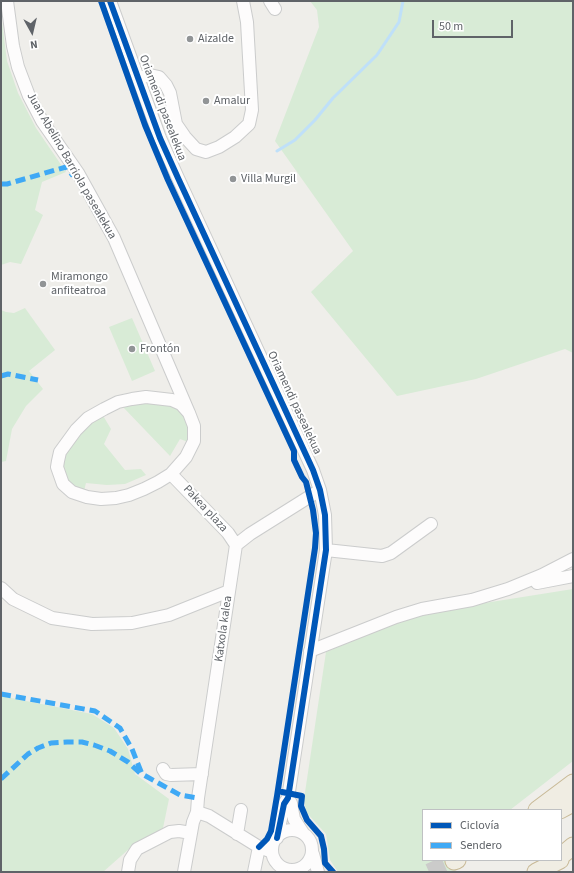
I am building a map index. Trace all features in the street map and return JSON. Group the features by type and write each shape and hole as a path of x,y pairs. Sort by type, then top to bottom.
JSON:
{"highway":[{"path":"538,809 573,784"},
{"path":"562,809 573,802"},
{"path":"562,856 573,846"},
{"path":"562,858 573,854"},
{"path":"536,872 556,861"}],"street":[{"name":"Juan Abelino Barriola pasealekua","path":"7,1 12,46 29,96 42,121 78,173 114,238 190,414"},
{"name":"Oriamendi pasealekua","path":"110,1 160,138 313,470 320,490 325,515 326,550 288,798 284,804 277,838"},
{"name":"Oriamendi pasealekua","path":"139,78 150,74 159,77 166,85 170,93 176,124 196,149 206,152 219,147 235,137 249,124 252,110 247,22 242,1"},
{"path":"146,397 172,400 181,404 190,414 194,426 194,441 186,457 172,474 158,482 129,495 101,499 86,497 72,492 63,484 57,467 60,452 76,430 88,418 104,409 118,402 146,397"},
{"name":"Pakea plaza","path":"172,474 228,533 236,545"},
{"path":"236,545 250,534 320,490"},
{"path":"326,550 382,556 391,553 430,524"},
{"name":"Katxola kalea","path":"184,872 191,833 197,812 236,545"},
{"path":"310,651 396,617 422,609 472,600 508,589 542,575 573,559"},
{"path":"508,589 573,576"},
{"path":"1,588 13,599 52,618 92,624 132,623 169,615 229,591"},
{"path":"163,768 166,774 171,775 202,774"},
{"name":"Oriamendi pasealekua","path":"288,798 291,803 294,818 302,833"},
{"path":"237,834 242,810"},
{"path":"197,812 209,816 259,847 272,852"},
{"path":"293,830 302,833 310,839 317,872 310,870 282,870 275,862 272,846 283,832 293,830"},
{"path":"128,872 130,860 137,849 170,832 179,831 191,833"},
{"path":"254,872 259,847"},
{"path":"299,870 308,864 313,854"}],"green space":[{"path":"310,1 573,1 573,353 565,349 476,379 397,396 311,292 353,251 275,141 319,27 317,10"},
{"path":"1,14 7,61 18,93 36,128 66,172 42,182 35,210 43,215 21,264 10,262 1,265"},
{"path":"25,308 55,350 29,371 43,389 26,406 12,429 6,461 1,462 1,310 14,313"},
{"name":"Frontón","path":"132,318 155,371 132,381 109,327"},
{"path":"154,401 172,405 183,412 190,433 188,442 180,439 170,456 122,406"},
{"path":"102,414 111,429 104,444 125,470 141,469 146,475 125,484 107,485 86,483 84,491 74,486 67,480 63,470 64,458 85,425"},
{"path":"573,589 573,761 511,809 422,809 422,861 451,861 456,872 338,872 330,860 326,834 306,812 304,799 326,652 428,612"},
{"path":"1,696 92,714 114,728 128,749 135,774 169,799 163,828 129,849 103,872 1,872"}],"waterway":[{"path":"277,151 295,140 315,120 333,98 377,55 399,22 403,1"}],"tunnel":[{"path":"429,872 454,861"}],"marked path":[{"path":"1,184 7,184 66,167 73,176"},
{"path":"1,376 8,374 38,380"},
{"path":"1,694 95,711 120,728 132,749 142,774 180,795 198,798"},
{"path":"1,779 28,754 38,748 51,743 67,742 82,742 110,751 128,762 140,773"}],"cycle path":[{"path":"101,1 145,125 168,180 294,451 294,460 306,482 313,510 316,533 315,548 277,796 271,831 267,839 259,847"},
{"path":"110,1 160,138 313,470 320,490 325,515 326,550 288,798 284,804 277,838"},
{"path":"282,792 302,796 301,806 307,820 321,836 325,863 333,872"}],"place":[{"name":"Aizalde","path":"190,39"},
{"name":"Amalur","path":"206,101"},
{"name":"Villa Murgil","path":"233,179"},
{"name":"Miramongo anfiteatroa","path":"43,284"},
{"name":"Frontón","path":"132,349"}]}
